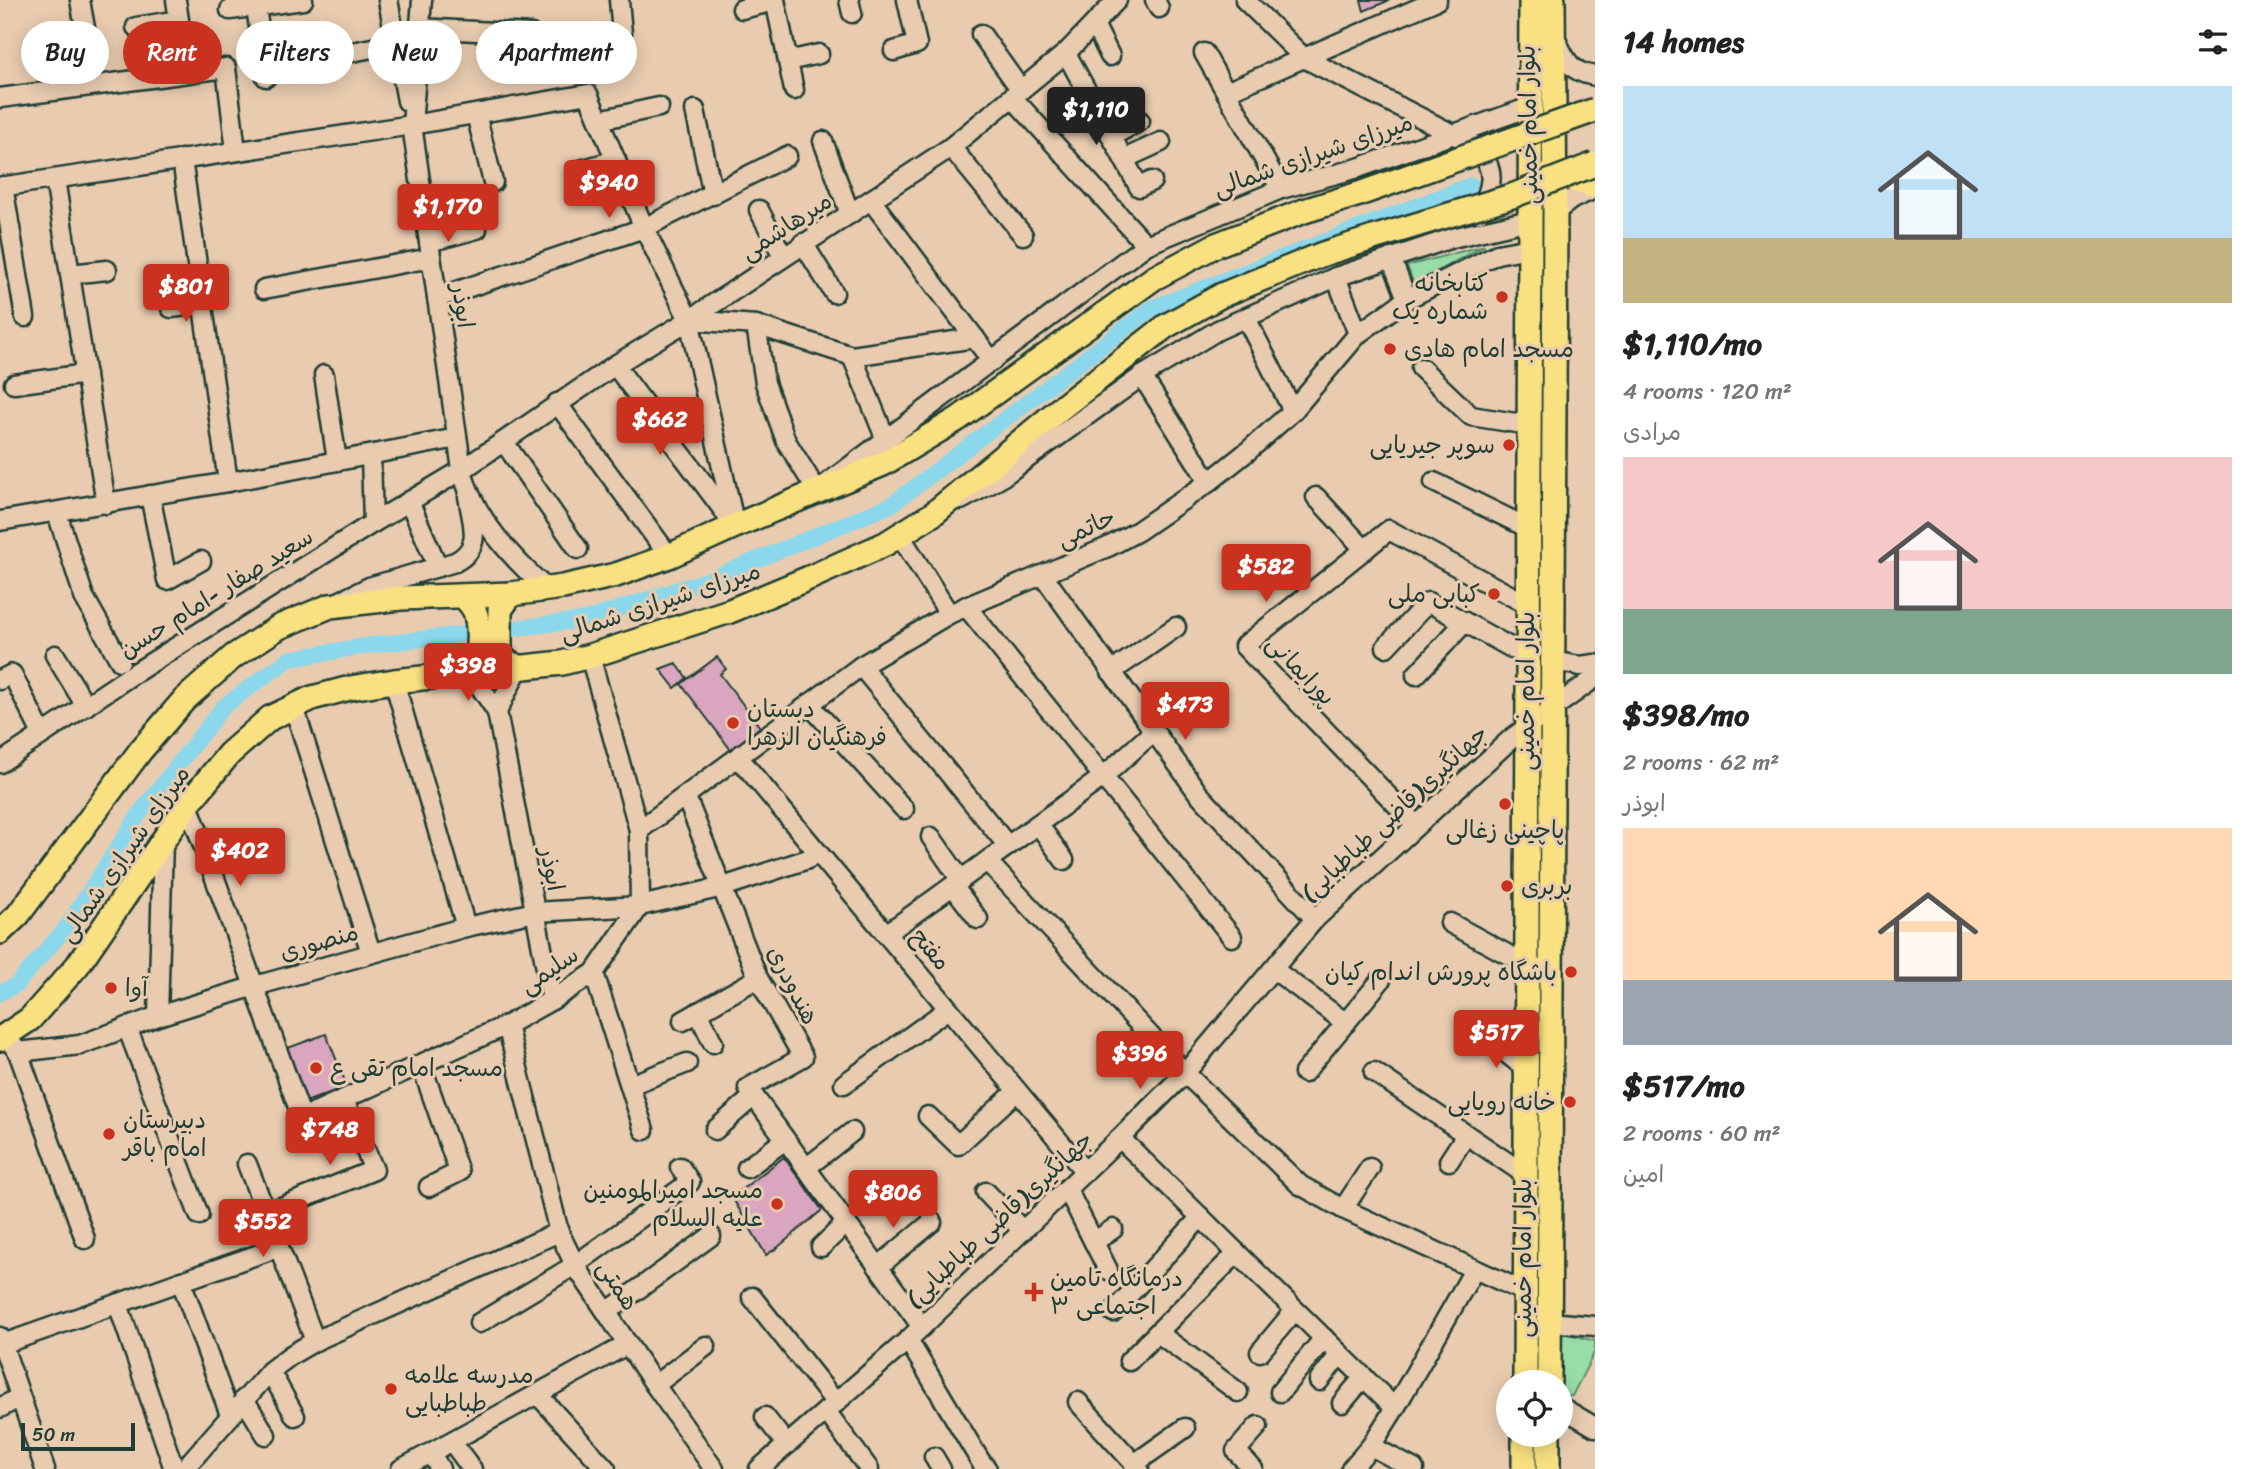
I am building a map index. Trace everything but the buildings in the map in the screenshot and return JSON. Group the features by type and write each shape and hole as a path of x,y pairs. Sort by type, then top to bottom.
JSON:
{"main road":[{"name":"بلوار امام خمینی","path":"1525,1370 1531,0"},
{"name":"بلوار امام خمینی","path":"1549,1370 1555,212 1553,0"},
{"name":"میرزای شیرازی شمالی","path":"0,932 18,915 141,750 184,699 234,656 279,627 330,606 401,598 469,605 505,602 547,589 616,575 669,556 883,464 958,419 1154,278 1216,246 1304,211 1595,110"},
{"path":"1530,144 1554,170 1595,188"},
{"name":"میرزای شیرازی شمالی","path":"8,1042 77,966 188,804 229,754 270,718 312,698 350,688 474,665 520,667 562,663 590,656 730,611 809,579 885,544 933,514 1061,408 1166,326 1222,295 1323,254 1512,196 1595,164"},
{"path":"505,602 500,653 507,662 520,667"},
{"path":"469,605 474,665"},
{"path":"1524,1447 1524,1469"},
{"path":"1548,1447 1548,1469"}],"street":[{"path":"80,0 84,21"},
{"path":"174,21 180,20 176,0"},
{"path":"388,0 392,21"},
{"name":"ابوذر","path":"420,21 422,0"},
{"path":"619,0 621,21"},
{"path":"894,51 917,44 908,0"},
{"name":"میرهاشمی","path":"462,470 557,403 689,320 951,147 1066,52 1118,0"},
{"path":"1245,0 1304,58 1455,134 1476,146 1485,156 1490,168 1489,193 1479,214 1452,239"},
{"path":"1226,92 1437,0"},
{"path":"230,10 294,1"},
{"path":"742,9 775,1 794,90"},
{"path":"256,6 258,21"},
{"path":"1094,24 1110,56"},
{"path":"1553,33 1566,60 1573,68 1595,76"},
{"path":"981,34 1017,93 1146,245"},
{"path":"1066,52 1139,187 1152,181"},
{"path":"1204,53 1281,189"},
{"path":"788,61 819,54"},
{"path":"0,98 226,68 236,152"},
{"path":"404,84 412,125"},
{"name":"ابوذر","path":"415,84 412,125 462,470 467,489 505,548 547,589"},
{"path":"24,317 2,186 412,125 588,94 645,228 689,320 735,526"},
{"path":"598,120 659,107"},
{"name":"میرزای شیرازی شمالی","path":"817,491 1146,245 1281,189 1358,168 1530,107"},
{"path":"695,110 713,195"},
{"path":"1595,110 1595,125"},
{"path":"477,114 493,182"},
{"path":"1112,136 1140,121"},
{"path":"823,141 850,214"},
{"path":"1124,159 1161,142"},
{"path":"951,147 1023,235"},
{"path":"436,298 645,228 787,156"},
{"path":"182,159 228,482"},
{"path":"580,170 616,160"},
{"path":"55,178 106,504"},
{"path":"1555,212 1572,199 1595,188"},
{"path":"871,200 992,361"},
{"path":"759,210 783,256"},
{"name":"میرزای شیرازی شمالی","path":"933,514 999,480 1142,376 1194,343 1336,277 1452,239 1530,220"},
{"path":"264,289 430,250 477,229"},
{"path":"803,243 834,293"},
{"name":"حاتمی","path":"639,830 861,666 949,614 1108,547 1138,531 1209,482 1293,411 1358,334 1407,299 1497,254 1530,248"},
{"path":"1391,258 1407,299"},
{"path":"70,274 107,270"},
{"path":"1336,277 1358,334"},
{"path":"171,309 203,304"},
{"path":"1246,318 1293,411"},
{"path":"689,320 756,325 852,356 975,338"},
{"path":"756,325 765,383 786,442 817,491"},
{"path":"852,356 886,440"},
{"path":"615,365 735,526"},
{"path":"1421,368 1471,416 1530,425"},
{"path":"14,384 86,374"},
{"path":"324,374 337,461"},
{"path":"1142,376 1209,482"},
{"path":"557,403 669,556"},
{"path":"0,521 228,482 457,438"},
{"path":"504,442 578,549"},
{"path":"371,454 373,523"},
{"name":"سعید صفار -امام حسن","path":"0,762 373,523 462,470"},
{"path":"1434,482 1528,528"},
{"path":"330,606 369,587 438,568 464,557 471,550 474,540 467,489"},
{"path":"150,495 167,580 201,561"},
{"path":"1316,497 1364,550"},
{"path":"409,501 438,568"},
{"path":"57,513 84,597 120,661"},
{"name":"پورایمانی","path":"1415,824 1244,646 1389,530 1528,605"},
{"path":"900,535 949,614"},
{"path":"1043,575 1198,793 1315,919"},
{"path":"1386,647 1428,602 1528,657"},
{"path":"966,606 1232,937"},
{"path":"1416,675 1465,622"},
{"path":"1111,672 1176,627"},
{"path":"55,655 86,706"},
{"path":"590,656 639,830 640,906 723,887 808,859"},
{"path":"1553,661 1580,666 1595,664"},
{"name":"ابوذر","path":"474,665 497,712 552,1000"},
{"path":"861,666 1008,846"},
{"path":"497,712 520,667"},
{"path":"0,680 12,674 42,734"},
{"name":"جهانگیری(قاضی طباطبایی)","path":"759,1469 908,1340 1120,1138 1185,1073 1315,919 1415,824 1512,738 1595,678"},
{"path":"394,681 466,927"},
{"path":"809,704 904,809"},
{"path":"294,707 371,953"},
{"path":"886,934 1103,776 1153,732"},
{"name":"مفتح","path":"739,758 1085,1172"},
{"name":"هندودری","path":"686,797 758,978 803,1057 748,1088 754,1096"},
{"path":"188,804 255,986"},
{"path":"1038,824 1064,860"},
{"path":"931,837 978,919"},
{"path":"158,1016 163,842"},
{"path":"987,861 1185,1073 1300,1185 1343,1209 1525,1292"},
{"name":"منصوری","path":"8,1042 80,1045 158,1016 255,986 466,927 535,912 640,906"},
{"name":"سلیمی","path":"255,986 302,1118 507,1025 552,1000 594,973 640,906"},
{"path":"1450,923 1527,965 1551,973"},
{"path":"1273,969 1346,1023"},
{"path":"594,973 644,1130"},
{"path":"713,1043 691,1016 758,978"},
{"path":"1304,1073 1381,980"},
{"path":"844,1084 948,1009"},
{"name":"همتی","path":"507,1025 559,1232 575,1265 714,1469"},
{"path":"127,1027 200,1215"},
{"path":"1490,1040 1526,1069"},
{"path":"8,1042 85,1240"},
{"path":"630,1085 655,1066 687,1063"},
{"path":"421,1064 459,1172 429,1187"},
{"path":"1374,1072 1526,1175"},
{"path":"928,1116 958,1144 1017,1091"},
{"path":"715,1130 754,1096 922,1326"},
{"path":"266,1213 381,1168 344,1100"},
{"path":"806,1168 852,1132"},
{"path":"1449,1161 1466,1135"},
{"path":"1120,1138 1395,1408"},
{"path":"747,1168 785,1140"},
{"path":"247,1164 315,1341"},
{"path":"479,1324 575,1265 690,1182 680,1167"},
{"path":"1343,1209 1370,1168"},
{"path":"1068,1189 1108,1270"},
{"path":"986,1192 1023,1231"},
{"path":"1113,1312 1201,1217"},
{"path":"878,1267 932,1222"},
{"path":"821,1247 846,1223"},
{"path":"1094,1242 1113,1228"},
{"path":"184,1469 270,1371 290,1355 315,1341 559,1232"},
{"path":"607,1312 711,1236"},
{"path":"45,1469 2,1340 118,1304 279,1247"},
{"path":"1129,1361 1237,1253"},
{"path":"1351,1469 1371,1446 1395,1408 1475,1270"},
{"path":"181,1282 230,1415"},
{"path":"752,1297 831,1407 869,1469"},
{"path":"118,1304 174,1469"},
{"path":"1269,1350 1295,1310"},
{"path":"1549,1322 1595,1326"},
{"path":"1158,1332 1238,1392"},
{"path":"1280,1392 1324,1338"},
{"path":"908,1340 980,1467"},
{"path":"401,1469 435,1461 452,1441 628,1344"},
{"path":"655,1385 706,1346"},
{"path":"1319,1381 1340,1354"},
{"path":"270,1371 295,1416"},
{"path":"1342,1403 1364,1377"},
{"path":"538,1395 606,1469"},
{"path":"0,1408 20,1397"},
{"path":"244,1399 266,1435"},
{"path":"1078,1402 1136,1466 1185,1428"},
{"path":"1573,1414 1595,1427"},
{"path":"765,1417 787,1445"},
{"path":"1253,1469 1236,1451 1258,1426"},
{"path":"452,1441 472,1469"},
{"path":"1371,1446 1414,1469"}],"green space":[{"path":"1485,245 1414,284 1407,266"},
{"path":"1561,1332 1595,1341 1595,1351 1573,1394 1573,1370 1557,1370"}],"waterway":[{"path":"0,993 16,985 65,929 140,813 223,707 289,659 372,645 584,620 707,580 891,505 1152,308 1471,185"}],"place":[{"name":"کتابخانه شماره یک","path":"1502,297"},
{"name":"مسجد امام هادی","path":"1390,349"},
{"name":"سوپر جیریایی","path":"1509,445"},
{"name":"کبابی ملی","path":"1494,594"},
{"name":"دبستان فرهنگیان الزهرا","path":"733,723"},
{"name":"پاچینی زغالی","path":"1505,804"},
{"name":"بربری","path":"1507,886"},
{"name":"باشگاه پرورش اندام کیان","path":"1571,972"},
{"name":"آوا","path":"111,988"},
{"name":"مسجد امام تقی ع","path":"316,1068"},
{"name":"خانه رویایی","path":"1570,1102"},
{"name":"دبیرستان امام باقر","path":"109,1134"},
{"name":"مسجد امیرالمومنین علیه السلام","path":"777,1204"},
{"name":"درمانگاه تامین اجتماعی ۳","path":"1034,1292"},
{"name":"مدرسه علامه طباطبایی","path":"391,1389"}]}
